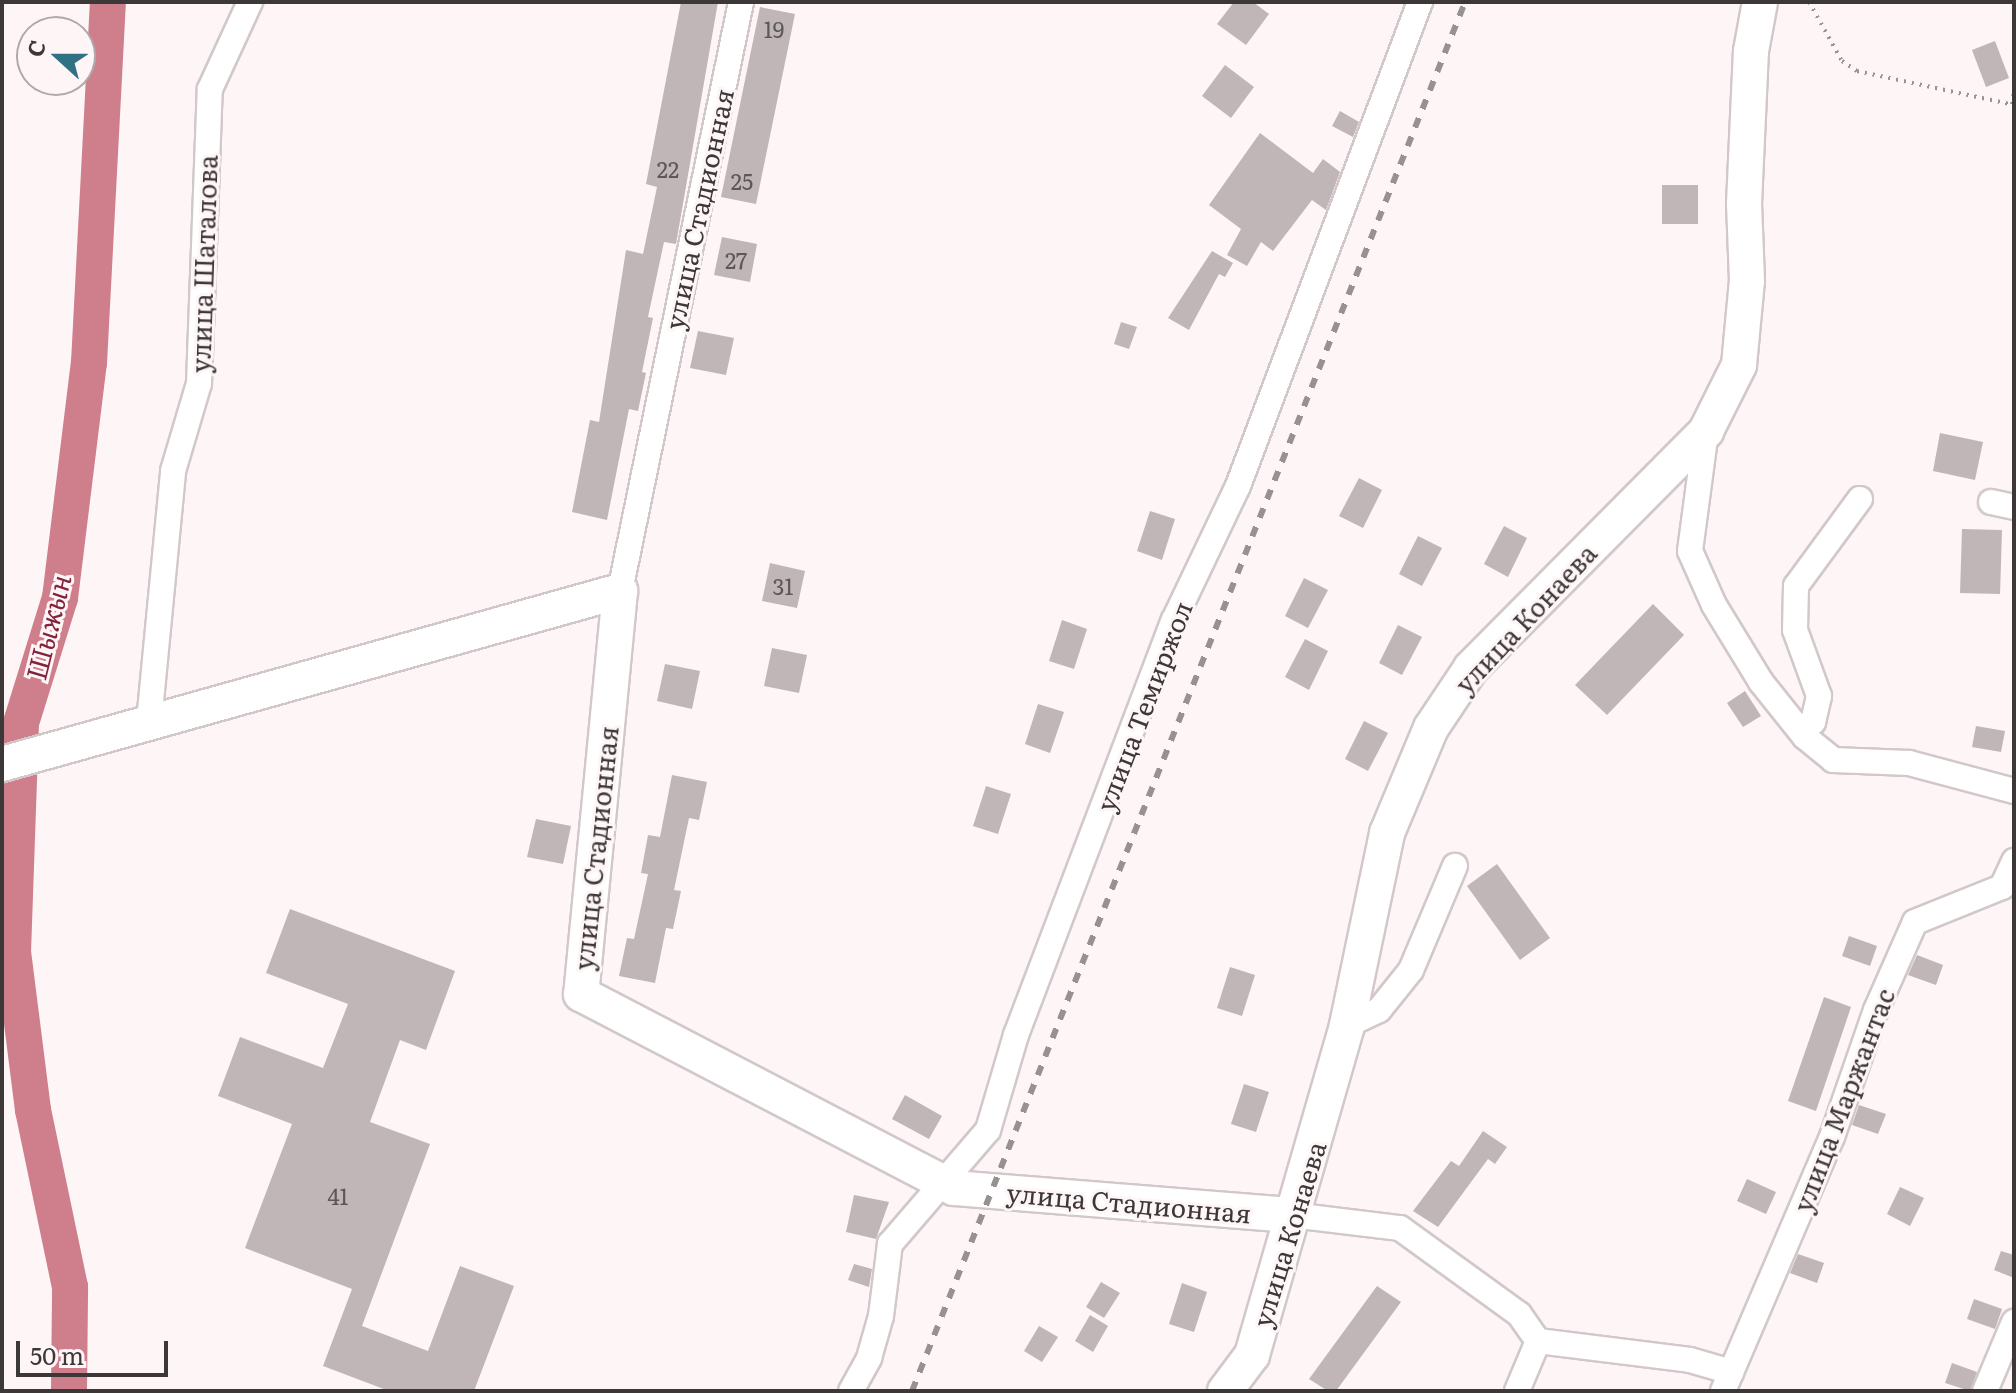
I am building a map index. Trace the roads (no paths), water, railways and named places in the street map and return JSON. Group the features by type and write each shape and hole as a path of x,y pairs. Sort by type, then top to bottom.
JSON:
{"street":[{"name":"улица Шаталова","path":"149,722 173,471 199,383 210,89 250,2"},
{"name":"улица Стадионная","path":"741,2 620,591 581,994 954,1188 1292,1215"},
{"name":"улица Темиржол","path":"851,1391 869,1358 881,1316 890,1244 988,1130 1016,1035 1152,679 1238,486 1420,2"},
{"name":"улица Конаева","path":"1225,1391 1252,1355 1347,1025 1387,833 1431,728 1471,668 1706,431 1739,365 1745,323 1745,174 1751,51 1760,2"},
{"path":"1706,431 1690,551 1714,605 1761,682 1799,729 1833,760 1909,763 2014,791"},
{"path":"1799,729 1813,722 1819,696 1795,630 1796,586 1860,499"},
{"path":"2,764 620,591"},
{"name":"улица Маржантас","path":"1727,1382 1832,1137 1876,1010 1915,922 2002,887 2014,861"},
{"path":"1347,1025 1379,1010 1411,970 1455,866"},
{"path":"1292,1215 1400,1228 1519,1314 1538,1341 1690,1360 1727,1382"},
{"path":"1985,1391 2014,1322"},
{"path":"1517,1391 1538,1341"}],"waterway":[{"name":"Шыжын","path":"69,1391 70,1287 33,1110 13,952 21,723 60,598 89,363 108,2"}],"railway":[{"path":"912,1391 1465,2"}]}
